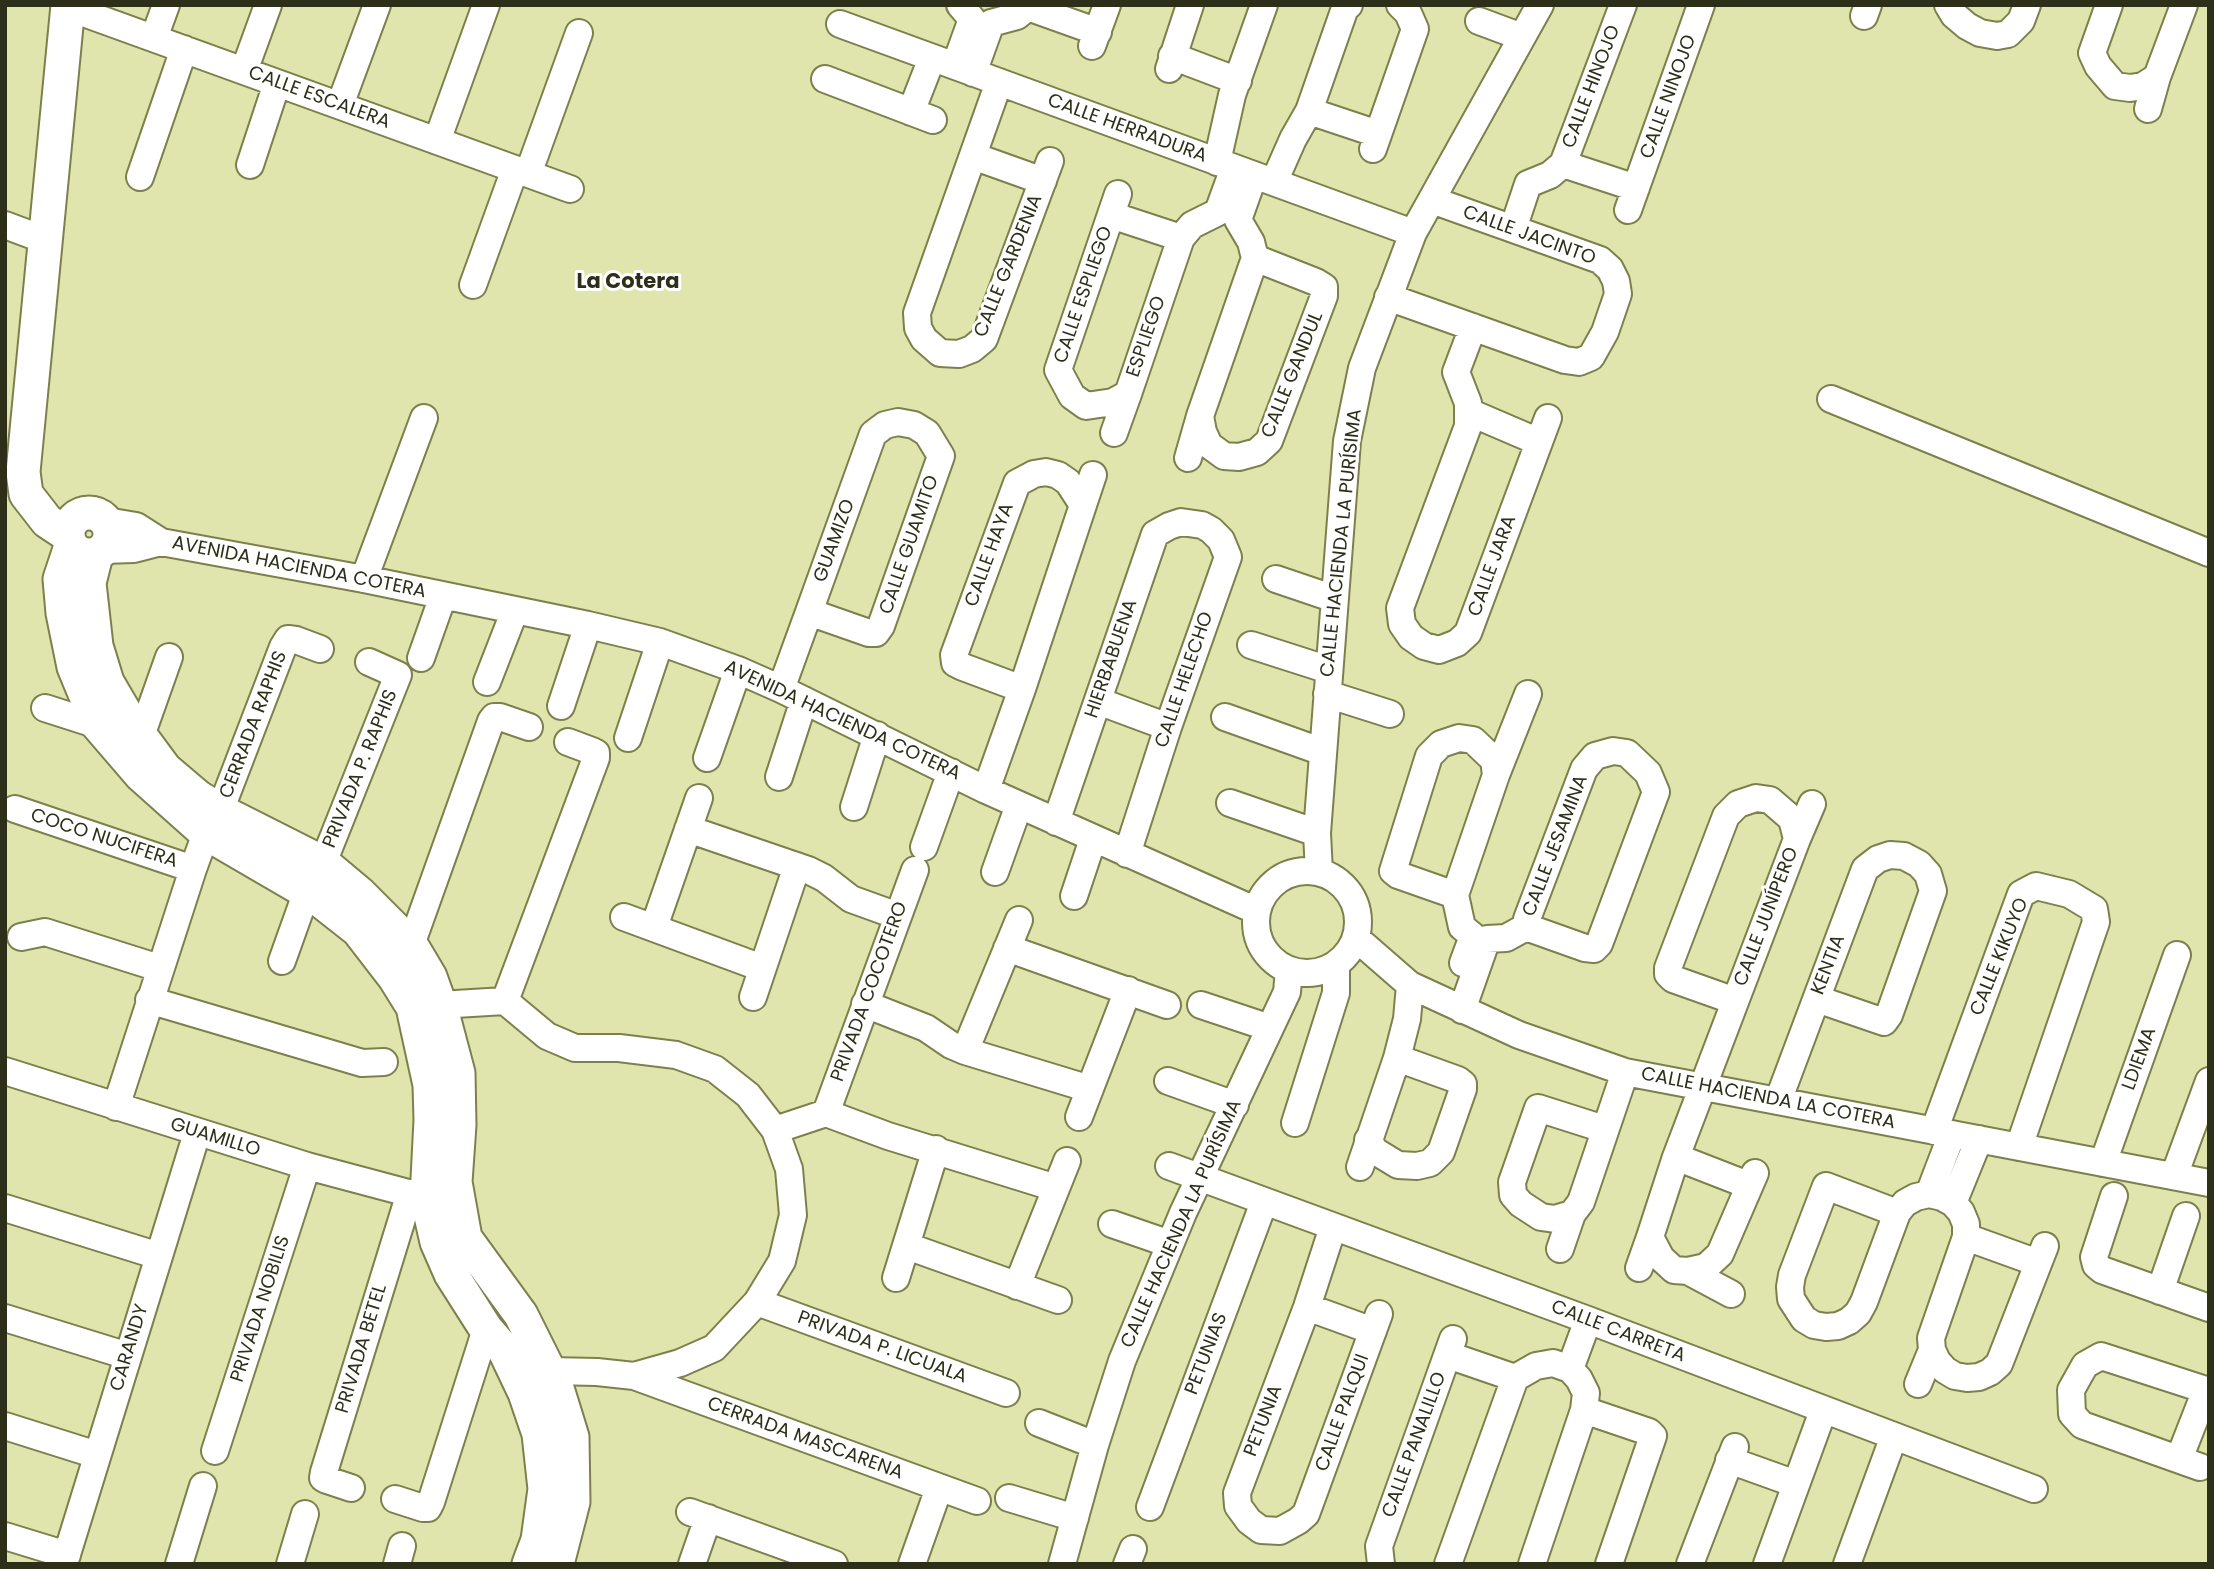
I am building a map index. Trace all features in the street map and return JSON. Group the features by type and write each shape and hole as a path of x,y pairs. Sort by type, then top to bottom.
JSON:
{"main road":[{"path":"68,6 24,484 88,537 89,583 96,646 107,682 165,769 198,797 213,822"},
{"path":"88,537 60,579 74,667 98,725 141,775 213,822 315,877 360,894 411,945 430,977 427,1006 431,1120 418,1195 451,1274 486,1329 505,1351 525,1393 539,1434 545,1489 538,1540 529,1564"},
{"path":"315,877 395,978 427,1006 457,1073 459,1125 455,1182 465,1238 521,1315 556,1385 572,1437 573,1502 557,1564"}],"street":[{"path":"154,38 166,5"},
{"path":"244,71 268,5"},
{"path":"340,105 377,5"},
{"path":"437,141 486,5"},
{"path":"825,79 922,116 953,65 972,19 961,5"},
{"path":"953,65 991,23 1017,16 1028,6 1094,41 1107,5"},
{"path":"1190,5 1170,63 1238,81"},
{"path":"1188,458 1255,258 1251,242 1238,220 1245,172 1232,95 1264,5"},
{"path":"1309,111 1376,142 1415,29 1408,13 1400,5"},
{"name":"CALLE HACIENDA LA PURÍSIMA","path":"1319,872 1317,832 1347,441 1362,368 1413,233 1540,5"},
{"name":"CALLE HINOJO","path":"1513,229 1528,184 1550,175 1563,164 1623,5"},
{"name":"CALLE NINOJO","path":"1563,164 1632,199 1701,5"},
{"path":"1948,5 1954,15 1967,26 1980,33 1997,36 2008,34 2021,21 2027,5"},
{"path":"2109,5 2092,53 2098,66 2115,86 2143,86 2157,77"},
{"path":"2148,109 2184,5"},
{"name":"CALLE ESCALERA","path":"68,6 570,189"},
{"path":"1181,238 1192,225 1218,212 1245,172 1293,139 1309,111 1347,6"},
{"path":"1479,21 1522,37"},
{"name":"CALLE HERRADURA","path":"840,24 1413,233"},
{"path":"473,285 579,33"},
{"path":"139,177 184,49"},
{"path":"973,156 999,82"},
{"path":"250,164 277,83"},
{"name":"CALLE GARDENIA","path":"973,156 1047,171 984,339 972,349 959,354 940,353 918,328 917,313 973,156"},
{"name":"CALLE JACINTO","path":"1388,297 1565,360 1579,362 1591,357 1605,332 1618,294 1616,281 1601,260 1432,200"},
{"name":"CALLE ESPLIEGO","path":"1086,406 1073,396 1058,370 1114,205 1181,238"},
{"path":"5,225 45,240"},
{"name":"ESPLIEGO","path":"1086,406 1113,402 1128,394 1181,238"},
{"name":"CALLE GANDUL","path":"1200,416 1209,445 1224,456 1239,457 1257,452 1269,441 1324,296 1324,287 1316,282 1255,258"},
{"path":"1467,659 1423,646 1410,637 1402,624 1400,608 1468,426 1468,403 1455,372 1473,327"},
{"path":"1114,433 1128,394"},
{"path":"1831,399 2209,553"},
{"name":"CALLE JARA","path":"1439,650 1458,643 1468,633 1544,430 1469,412"},
{"path":"364,579 424,418"},
{"name":"GUAMIZO","path":"779,777 809,612 873,434 885,425 898,422 914,425"},
{"name":"CALLE GUAMITO","path":"809,612 869,633 876,633 881,626 941,456 927,433 914,425"},
{"name":"CALLE HAYA","path":"1021,689 962,667 955,663 954,654 1017,483 1034,474 1046,472 1058,475 1068,482 1083,505"},
{"path":"986,790 1093,475"},
{"name":"HIERBABUENA","path":"1056,822 1155,534 1169,526 1192,522"},
{"name":"CALLE HELECHO","path":"1127,854 1228,557 1221,540 1211,530 1192,522"},
{"name":"AVENIDA HACIENDA COTERA","path":"88,537 134,549 160,541 364,579 660,642 738,670 986,790 1257,911"},
{"path":"1276,579 1335,599"},
{"path":"421,657 443,596"},
{"path":"487,682 515,610"},
{"path":"561,706 588,625"},
{"name":"CERRADA RAPHIS","path":"116,1107 193,869 282,646 288,639 320,649"},
{"path":"628,738 660,642"},
{"path":"1251,645 1391,714"},
{"path":"141,736 169,657"},
{"name":"PRIVADA P. RAPHIS","path":"282,961 398,675 369,663"},
{"path":"707,758 738,670"},
{"path":"1455,1007 1473,936 1462,928 1455,895 1496,775 1528,694"},
{"path":"1098,701 1168,727"},
{"path":"45,708 98,725"},
{"path":"411,945 494,717 529,727"},
{"path":"1225,717 1323,752"},
{"path":"854,807 877,735"},
{"path":"1455,895 1393,871 1429,756 1441,744 1459,738 1473,740 1494,760 1496,775"},
{"path":"505,1001 596,753 568,742"},
{"name":"CALLE JESAMINA","path":"1455,1007 1487,939 1506,938 1526,927 1585,948 1594,949 1600,944 1656,792 1648,774 1627,753 1613,751 1595,756 1584,769 1526,927"},
{"name":"PRIVADA COCOTERO","path":"826,1113 951,772"},
{"path":"654,927 699,798"},
{"name":"CALLE JUNÍPERO","path":"1639,1268 1676,1157 1797,839 1793,820 1770,800 1756,798 1738,804 1726,816 1668,974 1673,979 1735,1001"},
{"path":"1230,803 1317,832"},
{"path":"1797,839 1812,804"},
{"path":"995,872 1019,805"},
{"name":"COCO NUCIFERA","path":"15,809 193,869"},
{"path":"688,829 797,866 824,878 851,899 898,916"},
{"path":"1073,896 1093,839"},
{"name":"KENTIA","path":"1778,1101 1875,840"},
{"path":"1817,999 1876,1021 1884,1022 1889,1015 1933,891 1928,874 1919,864 1904,856 1890,855 1878,859 1866,869"},
{"path":"753,997 797,866"},
{"path":"1303,871 1319,872 1344,886 1352,897 1359,925 1356,938 1349,953 1322,971 1305,973 1289,970 1273,960 1262,946 1256,929 1257,911 1263,896 1273,883 1287,875 1303,871"},
{"name":"CALLE KIKUYO","path":"1943,1133 2021,894 2036,886 2069,894 2094,909 2096,922 2019,1147"},
{"path":"624,917 762,968"},
{"path":"965,1051 1019,920"},
{"path":"21,937 45,932 159,968"},
{"name":"CALLE HACIENDA LA COTERA","path":"1356,938 1410,985 1519,1035 1625,1072 2209,1183"},
{"path":"1007,948 1167,1005"},
{"name":"LDIEMA","path":"2103,1163 2175,954"},
{"path":"1295,1123 1336,993 1336,964"},
{"name":"CALLE HACIENDA LA PURÍSIMA","path":"1062,1564 1095,1444 1122,1361 1170,1244 1287,992 1289,970"},
{"path":"1360,1167 1397,1058 1407,1019 1410,985"},
{"path":"1079,1117 1128,990"},
{"path":"149,1000 362,1063 384,1062"},
{"path":"427,1006 505,1001 547,1036 575,1048 619,1048 676,1055 715,1069 748,1095 775,1130 789,1169 793,1215 782,1261 757,1302 714,1348 680,1363 634,1376 549,1371"},
{"path":"864,1004 914,1023 965,1051 1090,1089"},
{"path":"1202,1005 1270,1028"},
{"path":"1368,1140 1376,1151 1398,1165 1417,1167 1430,1163 1441,1152 1463,1089 1462,1084 1458,1080 1397,1058"},
{"name":"GUAMILLO","path":"5,1071 197,1133 418,1195"},
{"path":"1560,1249 1572,1213 1581,1202 1625,1072"},
{"path":"1168,1081 1235,1105"},
{"path":"2174,1176 2209,1081"},
{"path":"1572,1213 1555,1219 1541,1217 1521,1204 1513,1195 1511,1182 1538,1108 1604,1129"},
{"path":"775,1130 826,1113 887,1136 1056,1188"},
{"name":"CARANDY","path":"65,1560 197,1133"},
{"path":"1941,1198 1943,1133"},
{"path":"1941,1198 1979,1139"},
{"path":"896,1278 936,1149"},
{"path":"1676,1157 1751,1179 1720,1254 1706,1267 1681,1270"},
{"path":"1017,1286 1067,1161"},
{"name":"PRIVADA NOBILIS","path":"215,1451 307,1166"},
{"name":"CALLE CARRETA","path":"1169,1166 2034,1489"},
{"path":"1897,1213 1826,1186 1792,1275 1790,1287 1791,1299 1804,1319 1814,1325 1838,1326 1845,1333 1864,1302 1897,1213 1905,1203 1916,1196 1941,1198 1961,1212 1966,1224 1966,1237 1933,1326 1932,1350 1945,1370 1955,1376 1979,1377 1990,1372 1999,1364 2004,1353 2041,1255 1966,1237"},
{"name":"PRIVADA BETEL","path":"351,1488 323,1478 324,1472 418,1195"},
{"path":"2114,1196 2094,1257 2096,1265 2102,1270 2209,1308"},
{"name":"PETUNIAS","path":"1150,1507 1264,1202"},
{"path":"5,1208 159,1256"},
{"path":"2160,1291 2186,1216"},
{"path":"1112,1224 1170,1244"},
{"path":"1307,1307 1333,1227"},
{"path":"1650,1237 1661,1258 1731,1294"},
{"path":"907,1246 1058,1300"},
{"name":"PRIVADA P. LICUALA","path":"757,1302 1006,1393"},
{"name":"CALLE PALQUI","path":"1261,1530 1280,1531 1306,1514 1376,1322 1307,1307"},
{"name":"PETUNIA","path":"1261,1530 1249,1521 1238,1506 1237,1493 1307,1307"},
{"path":"1561,1366 1579,1317"},
{"path":"5,1318 128,1356"},
{"path":"395,1499 423,1508 428,1507 431,1502 486,1329"},
{"name":"CALLE PANALILLO","path":"1381,1564 1379,1546 1451,1347 1515,1378"},
{"path":"1918,1384 1932,1350"},
{"path":"2101,1356 2208,1390 2189,1463 2082,1425 2072,1414 2071,1390 2085,1365 2101,1356"},
{"path":"1448,1564 1515,1378 1536,1366 1561,1366 1579,1379 1586,1393 1584,1410 1532,1564"},
{"name":"CERRADA MASCARENA","path":"634,1376 977,1501"},
{"path":"1584,1410 1649,1432 1653,1436 1609,1564"},
{"path":"1767,1564 1823,1411"},
{"path":"1039,1423 1095,1444"},
{"path":"5,1426 97,1455"},
{"path":"1847,1564 1894,1436"},
{"path":"1690,1564 1732,1454 1796,1484"},
{"path":"180,1564 203,1486"},
{"path":"912,1564 939,1488"},
{"path":"1009,1497 1075,1518"},
{"path":"290,1564 305,1514"},
{"path":"692,1564 699,1515 804,1558 834,1563"},
{"path":"5,1536 65,1560"}],"district":[{"name":"La Cotera","path":"628,283"}]}
